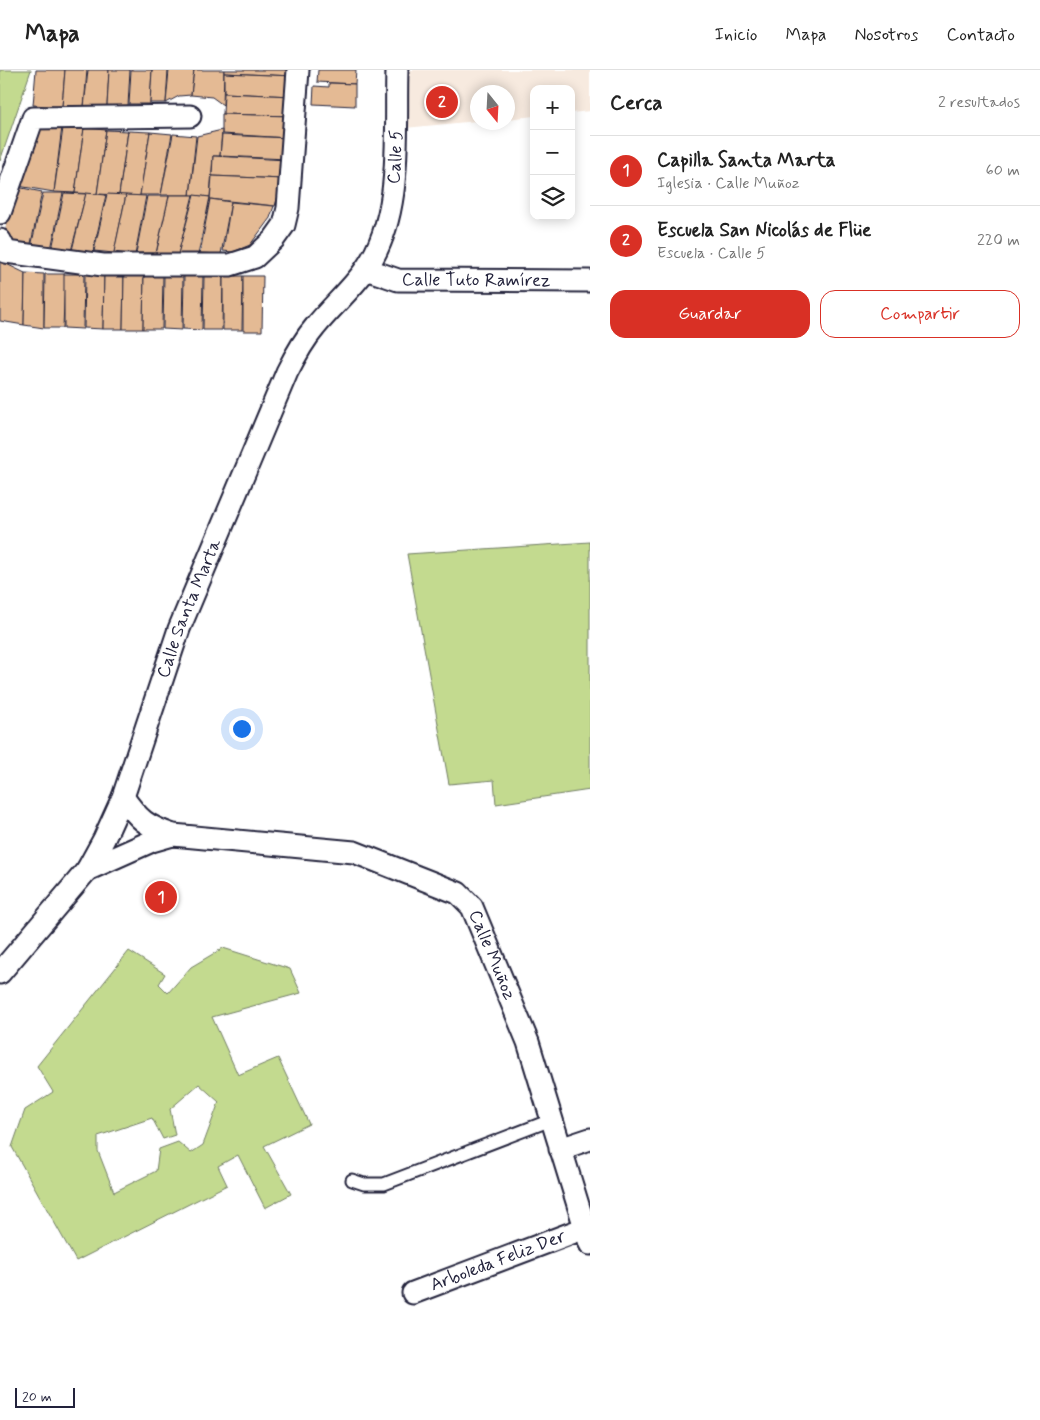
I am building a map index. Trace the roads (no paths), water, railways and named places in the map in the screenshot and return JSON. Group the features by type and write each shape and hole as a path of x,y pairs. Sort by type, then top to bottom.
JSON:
{"street":[{"path":"0,240 6,252 103,264 230,265 255,257 274,239 284,225 288,208 298,70"},
{"name":"Calle 5","path":"381,242 389,214 394,184 397,70"},
{"path":"0,213 33,118 190,116"},
{"name":"Calle Santa Marta","path":"0,973 87,870 123,797 179,629 287,372 299,348 366,269 381,242"},
{"name":"Calle Tuto Ramírez","path":"366,269 398,280 590,281"},
{"name":"Calle Muñoz","path":"123,797 138,819 173,835 354,852 458,893 472,907 500,970 528,1042 587,1236"},
{"name":"Calle Muñoz","path":"87,870 152,841 173,835"},
{"path":"560,1149 590,1140"},
{"name":"Arboleda Feliz Der","path":"413,1292 587,1236"}],"lane":[{"path":"352,1180 364,1184 384,1184 551,1120"}],"place":[{"name":"Escuela San Nicolás de Flüe","path":"442,102"},
{"name":"Capilla Santa Marta","path":"161,897"}]}
